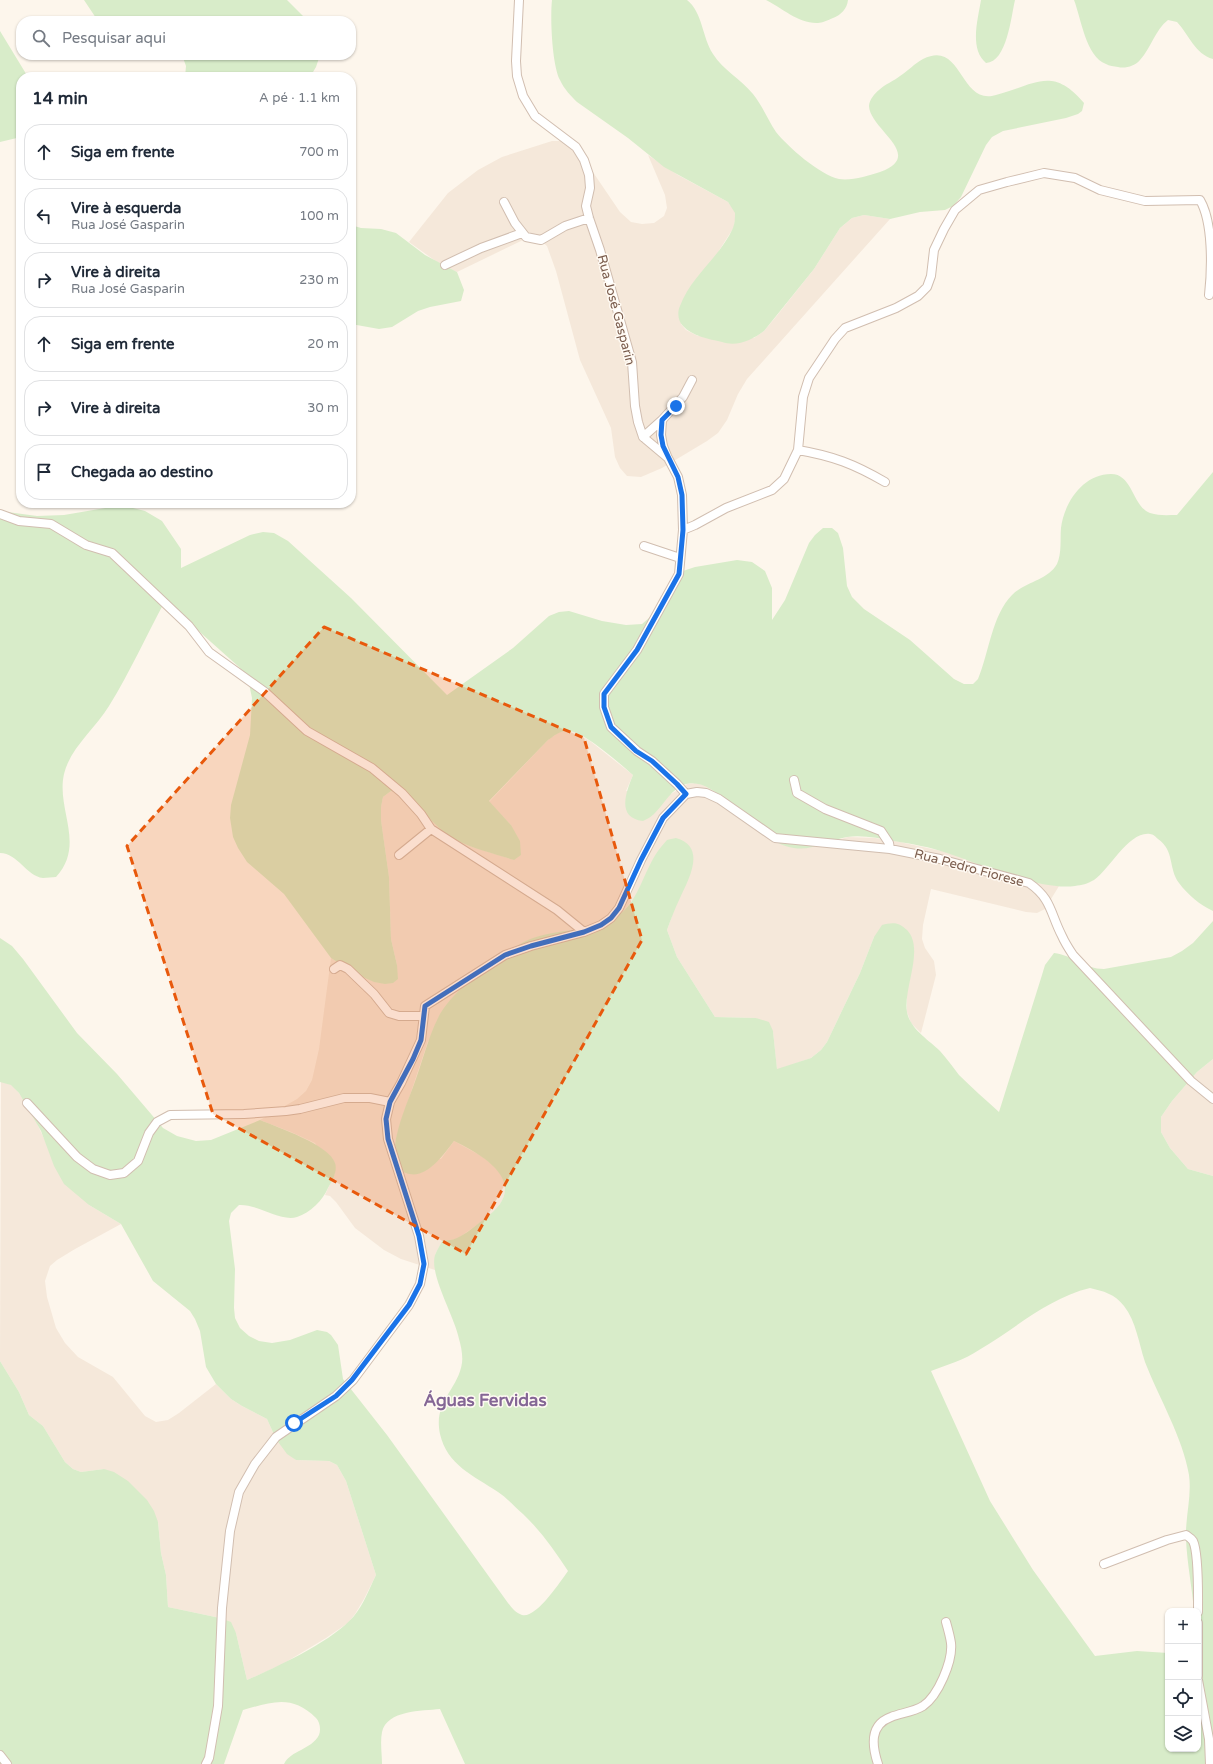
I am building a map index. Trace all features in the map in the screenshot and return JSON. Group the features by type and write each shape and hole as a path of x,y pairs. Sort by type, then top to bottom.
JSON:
{"street":[{"name":"Rua José Gasparin","path":"519,0 516,61 517,76 523,96 535,116 576,147 584,160 589,175 590,188 586,206 632,362 635,406 643,437"},
{"path":"683,530 726,508 772,490 784,480 798,450 803,397 809,378 835,339 845,328 896,308 918,296 927,287 934,250 944,229 955,210 979,190 1044,173 1076,178 1100,190 1145,201 1200,200 1206,207 1208,213 1212,239 1209,295"},
{"path":"504,202 526,237 541,240 565,226 589,218"},
{"path":"445,265 481,248 522,232"},
{"path":"668,458 643,437 662,420 683,397 692,380"},
{"path":"206,1764 209,1758 218,1706 222,1608 230,1530 239,1492 255,1464 276,1437 336,1396 352,1380 409,1305 420,1284 424,1264 419,1236 388,1139 386,1119 390,1102 404,1077 421,1040 425,1006 505,955 531,946 584,932 601,925 611,918 619,908 641,860 663,818 686,794 652,761 636,751 611,727 604,707 604,694 637,650 679,574 683,530 682,495 678,477 663,446 661,435 662,420"},
{"path":"798,450 850,463 885,482"},
{"path":"0,514 19,521 51,524 86,545 112,553 189,626 209,652 265,692 307,731 372,768 402,793 421,814 431,830 557,910 584,932"},
{"path":"644,546 680,558"},
{"path":"794,780 797,794 825,809 881,831 889,843 890,849"},
{"name":"Rua Pedro Fiorese","path":"686,794 697,792 706,793 719,799 775,838 890,849 940,858 1029,884 1040,891 1047,899 1061,936 1073,955 1191,1080 1213,1099"},
{"path":"399,855 431,830"},
{"path":"334,969 340,965 348,969 374,994 393,1016 423,1016"},
{"path":"27,1103 77,1156 93,1169 110,1175 124,1173 138,1162 149,1133 157,1122 170,1115 244,1114 286,1111 351,1097 370,1098 390,1102"},
{"path":"1104,1564 1167,1540 1186,1535 1194,1542 1198,1582 1198,1608"},
{"path":"878,1764 873,1741 875,1730 882,1722 890,1717 922,1707 932,1699 939,1688 950,1655 951,1644 946,1622"},
{"path":"1201,1696 1209,1739 1210,1764"},
{"path":"0,1755 7,1764"}],"highlighted area":[{"path":"324,627 584,738 642,940 466,1254 213,1114 127,846"}],"shaded area":[{"path":"552,141 561,141 571,145 582,156 620,212 631,222 642,224 654,223 664,216 667,208 665,195 648,155 678,175 728,202 736,213 734,227 720,249 681,324 686,330 698,336 754,338 764,331 814,269 840,228 852,218 864,215 890,219 747,379 738,394 727,420 718,433 662,468 641,477 627,476 620,468 615,457 611,428 580,360 556,271 547,246 539,239 534,238 523,240 457,272 437,262 409,242 448,193 478,170 502,157"},
{"path":"568,730 579,734 590,741 633,775 626,791 671,794 687,784 695,783 706,786 722,796 819,845 848,837 875,838 895,841 946,852 1032,881 1059,886 1045,909 1037,913 1026,912 931,889 923,925 922,939 925,948 934,961 936,975 921,1033 911,1023 907,1012 907,992 913,962 914,946 874,937 860,973 827,1042 821,1050 811,1058 777,1070 773,1031 756,1018 715,1017 677,957 667,930 672,916 631,901 624,911 612,920 428,1041 403,1116 394,1157 441,1159 454,1141 483,1157 498,1169 503,1176 506,1189 503,1199 497,1209 488,1217 457,1239 442,1241 435,1255 435,1270 401,1259 384,1250 355,1228 336,1202 330,1196 325,1195 335,1173 315,1143 260,1120 297,1099 306,1091 312,1080 319,1049 331,958 354,973 397,965 391,939 389,877 381,820 383,797 391,791 401,794 456,840 514,860 511,825 489,802 548,740 559,732"},
{"path":"1213,1059 1213,1176 1188,1169 1170,1148 1161,1132 1161,1117 1172,1101 1197,1072"},
{"path":"1,1081 12,1085 19,1093 32,1113 48,1147 89,1205 121,1224 75,1249 50,1266 45,1281 47,1297 56,1328 65,1343 78,1357 113,1377 145,1416 156,1422 168,1420 216,1384 231,1399 267,1419 276,1439 296,1460 329,1461 337,1465 346,1481 376,1575 364,1599 348,1623 281,1665 247,1680 236,1633 220,1618 168,1607 166,1575 161,1553 158,1522 104,1469 81,1472 73,1469 65,1462 43,1426 29,1415 19,1392 0,1361"}],"green space":[{"path":"84,0 287,0 303,16 95,16"},
{"path":"552,0 687,0 692,5 699,18 709,47 717,60 753,94 776,132 805,160 823,172 839,179 854,179 880,172 893,165 898,158 897,150 872,115 869,104 874,95 881,88 898,78 923,59 936,55 946,58 954,65 975,91 984,96 996,95 1033,83 1052,81 1062,84 1073,91 1084,103 1082,111 1078,114 1066,118 1003,131 992,137 986,145 961,197 953,206 945,210 920,212 890,219 864,215 852,218 840,228 814,269 764,331 744,342 733,344 696,335 681,324 678,314 679,308 691,285 721,248 734,226 735,213 728,202 664,167 628,138 577,102 568,92 557,73 553,53 551,18"},
{"path":"766,0 848,0 845,9 839,15 823,22 811,23 791,15"},
{"path":"981,0 1015,0 1010,27 1003,47 999,55 993,61 986,63 981,57 976,42"},
{"path":"1074,0 1213,0 1213,59 1207,57 1197,49 1177,22 1168,20 1160,29 1138,62 1124,68 1107,65 1099,60 1089,45"},
{"path":"0,31 16,57 16,60 18,60 25,72 16,72 16,138 0,142"},
{"path":"184,60 318,60 313,72 185,72 186,66"},
{"path":"356,226 381,229 396,233 425,255 457,272 464,290 461,301 418,311 392,327 379,329 356,325"},
{"path":"1213,472 1213,911 1190,896 1179,883 1173,871 1167,849 1151,834 1142,835 1127,844 1094,880 1075,886 1061,886 1028,881 1010,876 934,849 876,838 859,836 847,837 814,847 801,849 789,847 762,834 715,792 706,786 696,783 686,784 676,789 649,818 643,821 635,819 629,815 626,810 625,803 633,775 611,756 583,736 575,732 562,731 548,740 489,801 511,825 520,841 521,855 514,860 477,849 456,840 439,828 408,799 400,794 391,791 383,797 381,820 389,877 391,939 397,965 398,979 393,983 385,984 374,982 354,973 331,958 284,894 247,862 238,848 233,837 230,818 231,805 250,735 252,698 248,679 239,667 165,601 117,693 109,706 77,747 67,765 64,774 63,787 70,839 69,852 65,865 56,877 43,878 32,873 12,857 0,853 0,511 37,516 64,515 105,508 133,508 145,511 162,521 181,549 181,568 250,535 263,532 274,533 288,541 351,598 447,695 513,648 549,616 559,612 569,611 602,621 626,625 642,624 649,618 683,571 695,567 737,560 752,562 765,571 772,588 772,620 785,600 809,543 823,528 832,528 838,533 843,548 847,586 852,597 864,609 910,640 954,679 964,684 973,684 978,679 982,669 995,624 1005,603 1017,591 1048,574 1057,564 1060,551 1061,528 1066,509 1071,500 1084,484 1101,475 1118,475 1128,484 1139,504 1144,509 1157,515 1177,515"},
{"path":"676,838 685,842 691,848 693,856 691,873 667,930 677,957 715,1017 756,1018 769,1022 773,1031 777,1069 811,1058 821,1050 827,1042 860,973 874,937 882,925 889,923 898,924 907,930 912,938 914,947 914,958 907,1002 907,1012 912,1024 920,1034 940,1051 959,1075 999,1112 1045,965 1054,953 1067,956 1091,967 1104,969 1171,957 1193,943 1213,921 1213,1059 1197,1072 1172,1101 1161,1117 1161,1132 1170,1148 1188,1169 1213,1176 1213,1764 465,1764 440,1709 415,1711 391,1719 385,1725 382,1732 382,1764 284,1764 287,1759 315,1740 320,1733 320,1728 316,1718 307,1710 290,1703 281,1702 263,1704 243,1710 224,1764 0,1764 0,1361 19,1392 29,1415 43,1426 65,1462 73,1469 81,1472 104,1469 114,1472 128,1481 147,1500 154,1511 158,1522 161,1553 166,1575 168,1607 220,1618 231,1622 236,1633 247,1680 304,1652 333,1635 354,1616 361,1606 376,1575 346,1481 337,1465 329,1461 296,1460 287,1454 276,1439 267,1419 231,1399 216,1384 206,1367 200,1331 190,1311 153,1281 121,1224 89,1205 64,1184 54,1166 41,1131 19,1093 11,1085 0,1082 0,938 12,946 77,1033 117,1074 163,1128 177,1136 196,1141 211,1140 260,1120 314,1143 331,1156 336,1166 333,1179 326,1193 316,1206 302,1215 290,1218 283,1217 246,1205 239,1205 231,1213 229,1221 235,1269 235,1318 240,1328 249,1336 259,1341 272,1343 290,1340 317,1330 327,1332 331,1335 338,1345 343,1379 387,1435 508,1603 518,1613 528,1615 541,1606 568,1571 536,1527 523,1514 501,1494 471,1475 455,1462 444,1445 440,1434 439,1423 443,1404 460,1372 462,1357 457,1330 439,1285 434,1263 435,1255 442,1241 455,1239 464,1234 497,1208 504,1196 505,1185 500,1174 491,1165 480,1156 454,1141 434,1165 421,1173 413,1174 402,1171 395,1166 395,1146 402,1116 434,1026 444,1007 477,974 504,954 528,940 551,933 599,925 620,914 633,900 655,855 667,840","holes":["1090,1288 1104,1292 1117,1299 1124,1306 1132,1319 1145,1362 1182,1447 1189,1475 1190,1483 1186,1531 1187,1548 1194,1608 1201,1608 1201,1752 1165,1752 1165,1653 1137,1651 1095,1656 1033,1570 990,1501 931,1371 973,1354 1046,1306 1060,1299"]}],"district":[{"name":"Águas Fervidas","path":"485,1400"}],"route":[{"path":"294,1423 336,1396 352,1380 409,1305 420,1284 424,1264 419,1236 388,1139 386,1119 390,1102 401,1083 421,1040 425,1006 447,990 505,955 531,946 584,932 601,925 611,918 619,908 641,860 663,818 686,794 652,761 636,751 611,727 604,707 604,694 637,650 679,574 683,530 682,495 678,477 663,446 661,435 662,420 676,406"}]}
